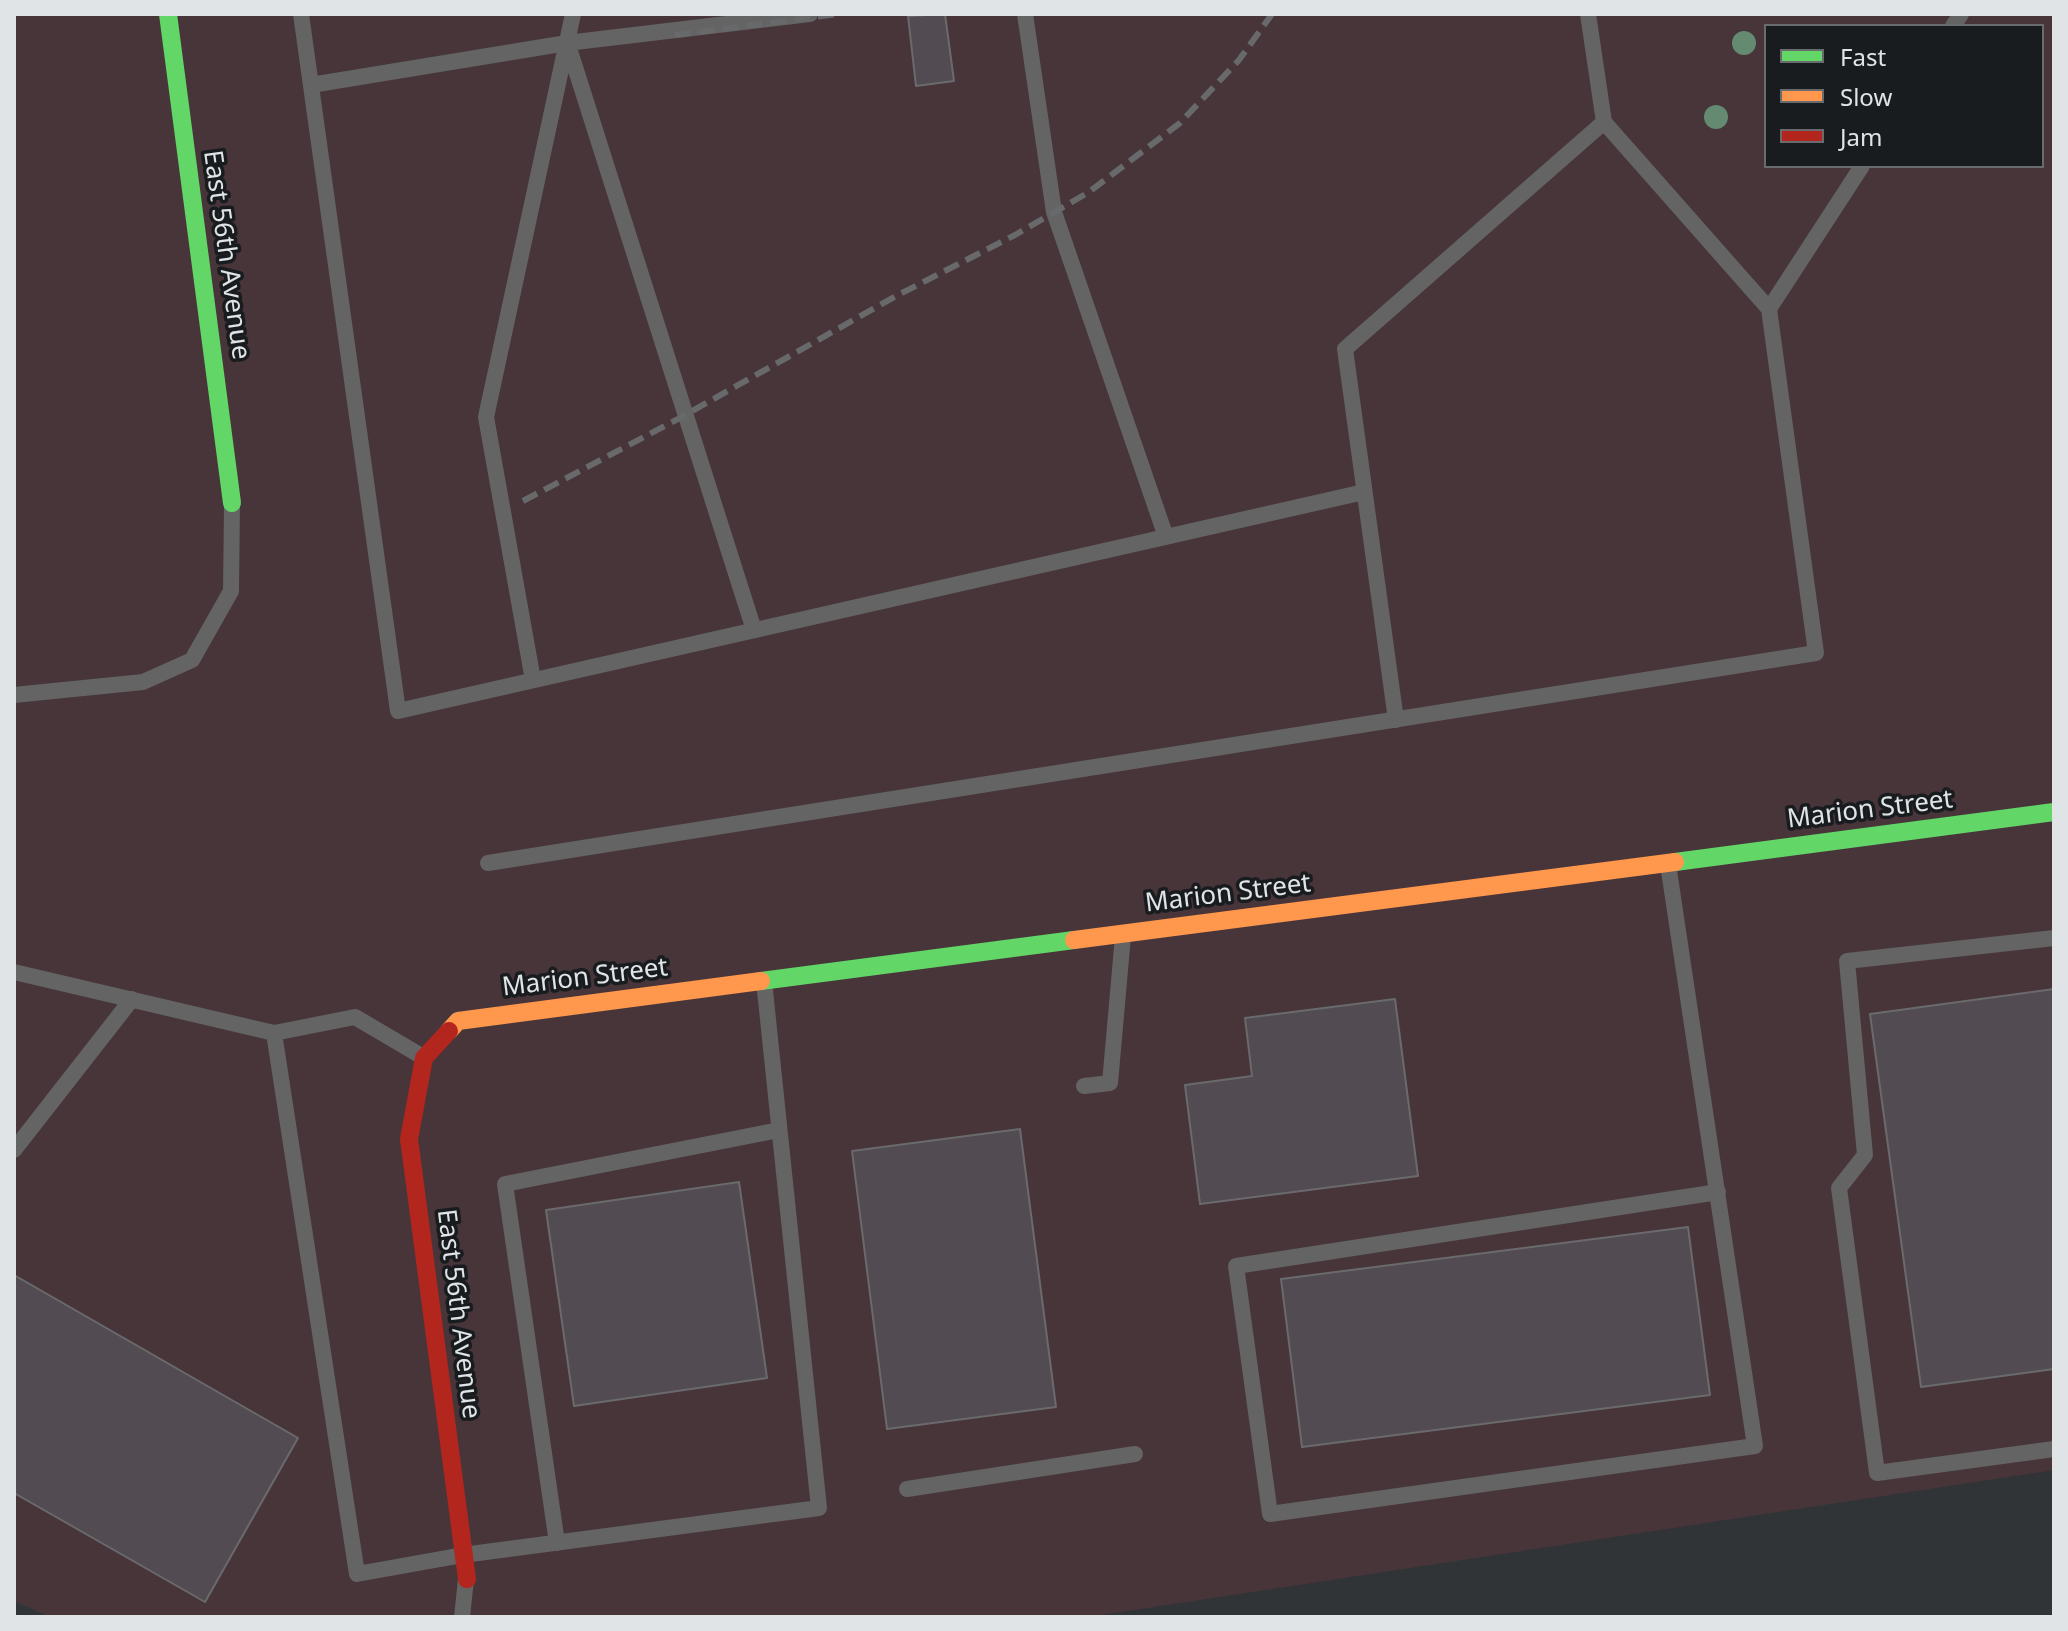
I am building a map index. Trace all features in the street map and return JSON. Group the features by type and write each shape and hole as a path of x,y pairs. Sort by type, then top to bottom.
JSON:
{"street":[{"name":"East 56th Avenue","path":"168,14 232,503"},
{"name":"Marion Street","path":"424,1058 458,1021 2054,812"},
{"name":"East 56th Avenue","path":"424,1058 409,1139 467,1579"}],"lane":[{"path":"301,14 398,711 1364,492"},
{"path":"533,680 486,417 573,14"},
{"path":"311,85 567,43 810,14"},
{"path":"1025,14 1054,212 1166,537"},
{"path":"488,863 1816,653 1769,309 1604,122 1588,14"},
{"path":"567,43 754,630"},
{"path":"1396,720 1345,349 1604,122"},
{"path":"1769,309 1861,168"},
{"path":"14,695 143,682 192,660 231,591 232,503"},
{"path":"1668,863 1718,1192 1755,1446 1270,1514 1236,1266 1718,1192"},
{"path":"1084,1086 1110,1083 1123,934"},
{"path":"2054,938 1847,961 1865,1155 1839,1188 1877,1473 2054,1449"},
{"path":"14,972 274,1033 355,1017 424,1058"},
{"path":"274,1033 357,1574 463,1555 819,1508 764,981"},
{"path":"14,1150 132,999"},
{"path":"557,1543 505,1184 779,1130"},
{"path":"907,1489 1135,1454"},
{"path":"462,1617 467,1579"}],"shaded area":[{"path":"14,14 2054,14 2054,1470 1088,1617 50,1617 14,1601"}],"building":[{"path":"945,14 954,81 916,86 908,16"},
{"path":"2054,989 2054,1369 1921,1387 1870,1014"},
{"path":"1395,999 1418,1176 1200,1204 1185,1085 1252,1076 1245,1018"},
{"path":"1020,1129 1056,1407 887,1429 852,1151"},
{"path":"739,1182 767,1378 574,1406 546,1210"},
{"path":"1688,1227 1710,1395 1302,1447 1281,1279"},
{"path":"14,1275 298,1438 205,1602 14,1493"}],"railway":[{"path":"675,35 838,14"},
{"path":"523,501 1089,192 1180,123 1239,60 1272,14"}],"traffic: fast":[{"path":"168,14 232,503"},
{"path":"1675,862 2054,812"},
{"path":"761,981 1074,940"}],"traffic: slow":[{"path":"1074,940 1675,862"},
{"path":"449,1031 458,1021 761,981"}],"traffic: jam":[{"path":"449,1031 424,1058 409,1139 467,1579"}]}
